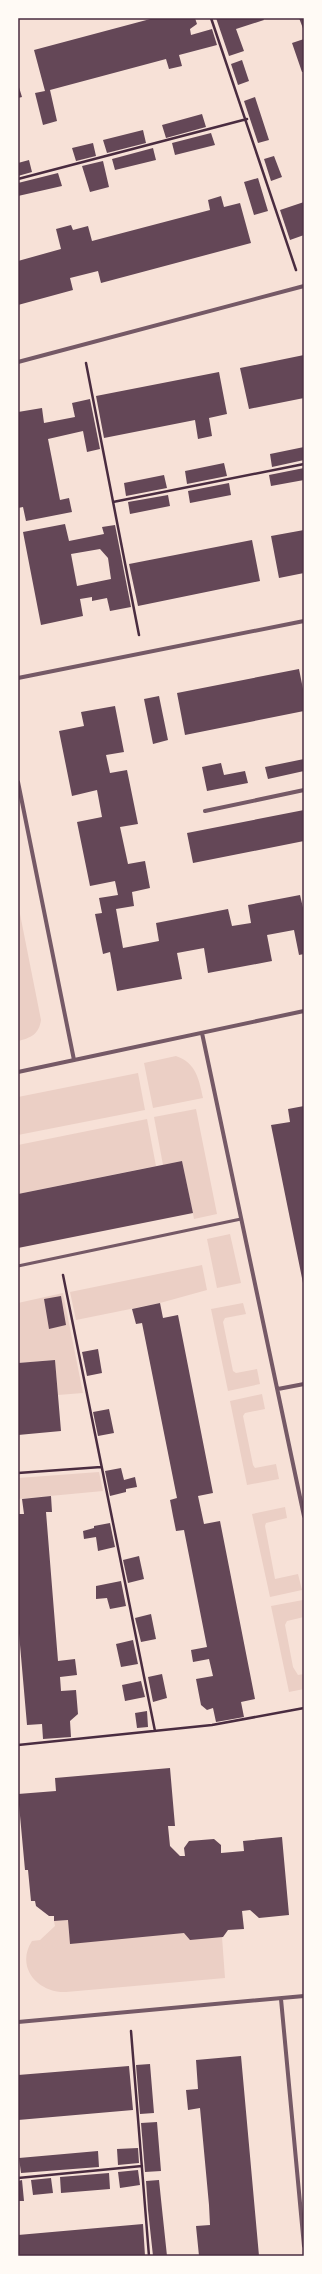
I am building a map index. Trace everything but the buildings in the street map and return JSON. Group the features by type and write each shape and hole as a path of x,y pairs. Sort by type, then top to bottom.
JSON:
{"street":[{"path":"18,362 303,286"},
{"path":"18,678 304,621"},
{"path":"18,782 74,1060"},
{"path":"205,811 304,790"},
{"path":"18,1072 304,1012"},
{"path":"202,1033 304,1516"},
{"path":"278,1389 304,1384"},
{"path":"18,2022 304,1996"},
{"path":"281,1999 304,2246"}],"lane":[{"path":"18,1266 241,1219"}],"path":[{"path":"211,18 247,119 303,286"},
{"path":"18,179 247,119"},
{"path":"83,345 143,653"},
{"path":"113,502 304,464"},
{"path":"59,1257 155,1731"},
{"path":"18,1473 101,1467"},
{"path":"18,1745 212,1725 304,1708"},
{"path":"129,2012 149,2256"},
{"path":"18,2178 142,2166"}],"shaded area":[{"path":"18,904 41,1020 40,1025 34,1035 18,1041"},
{"path":"176,1056 188,1063 196,1072 203,1098 153,1108 144,1063"},
{"path":"138,1073 145,1110 18,1135 18,1097"},
{"path":"196,1109 217,1214 194,1219 182,1161 163,1165 154,1117"},
{"path":"147,1119 156,1166 18,1194 18,1145"},
{"path":"230,1234 241,1283 217,1288 207,1239"},
{"path":"202,1265 207,1290 160,1303 76,1320 70,1292"},
{"path":"63,1293 83,1393 58,1395 55,1360 18,1363 18,1303"},
{"path":"243,1303 246,1314 225,1318 223,1322 233,1371 236,1373 257,1369 260,1384 228,1391 211,1309"},
{"path":"262,1394 265,1409 245,1413 243,1416 253,1465 255,1468 276,1464 279,1479 247,1485 230,1401"},
{"path":"99,1472 103,1491 18,1499 18,1478"},
{"path":"285,1507 287,1518 266,1523 265,1526 275,1579 298,1574 302,1590 270,1597 252,1514"},
{"path":"303,1600 304,1617 287,1621 285,1625 293,1667 298,1675 304,1674 304,1689 289,1692 271,1606"},
{"path":"68,1920 222,1937 225,1978 66,1992 46,1988 32,1977 26,1960 27,1951 32,1941 40,1940 55,1926 54,1921"}]}
